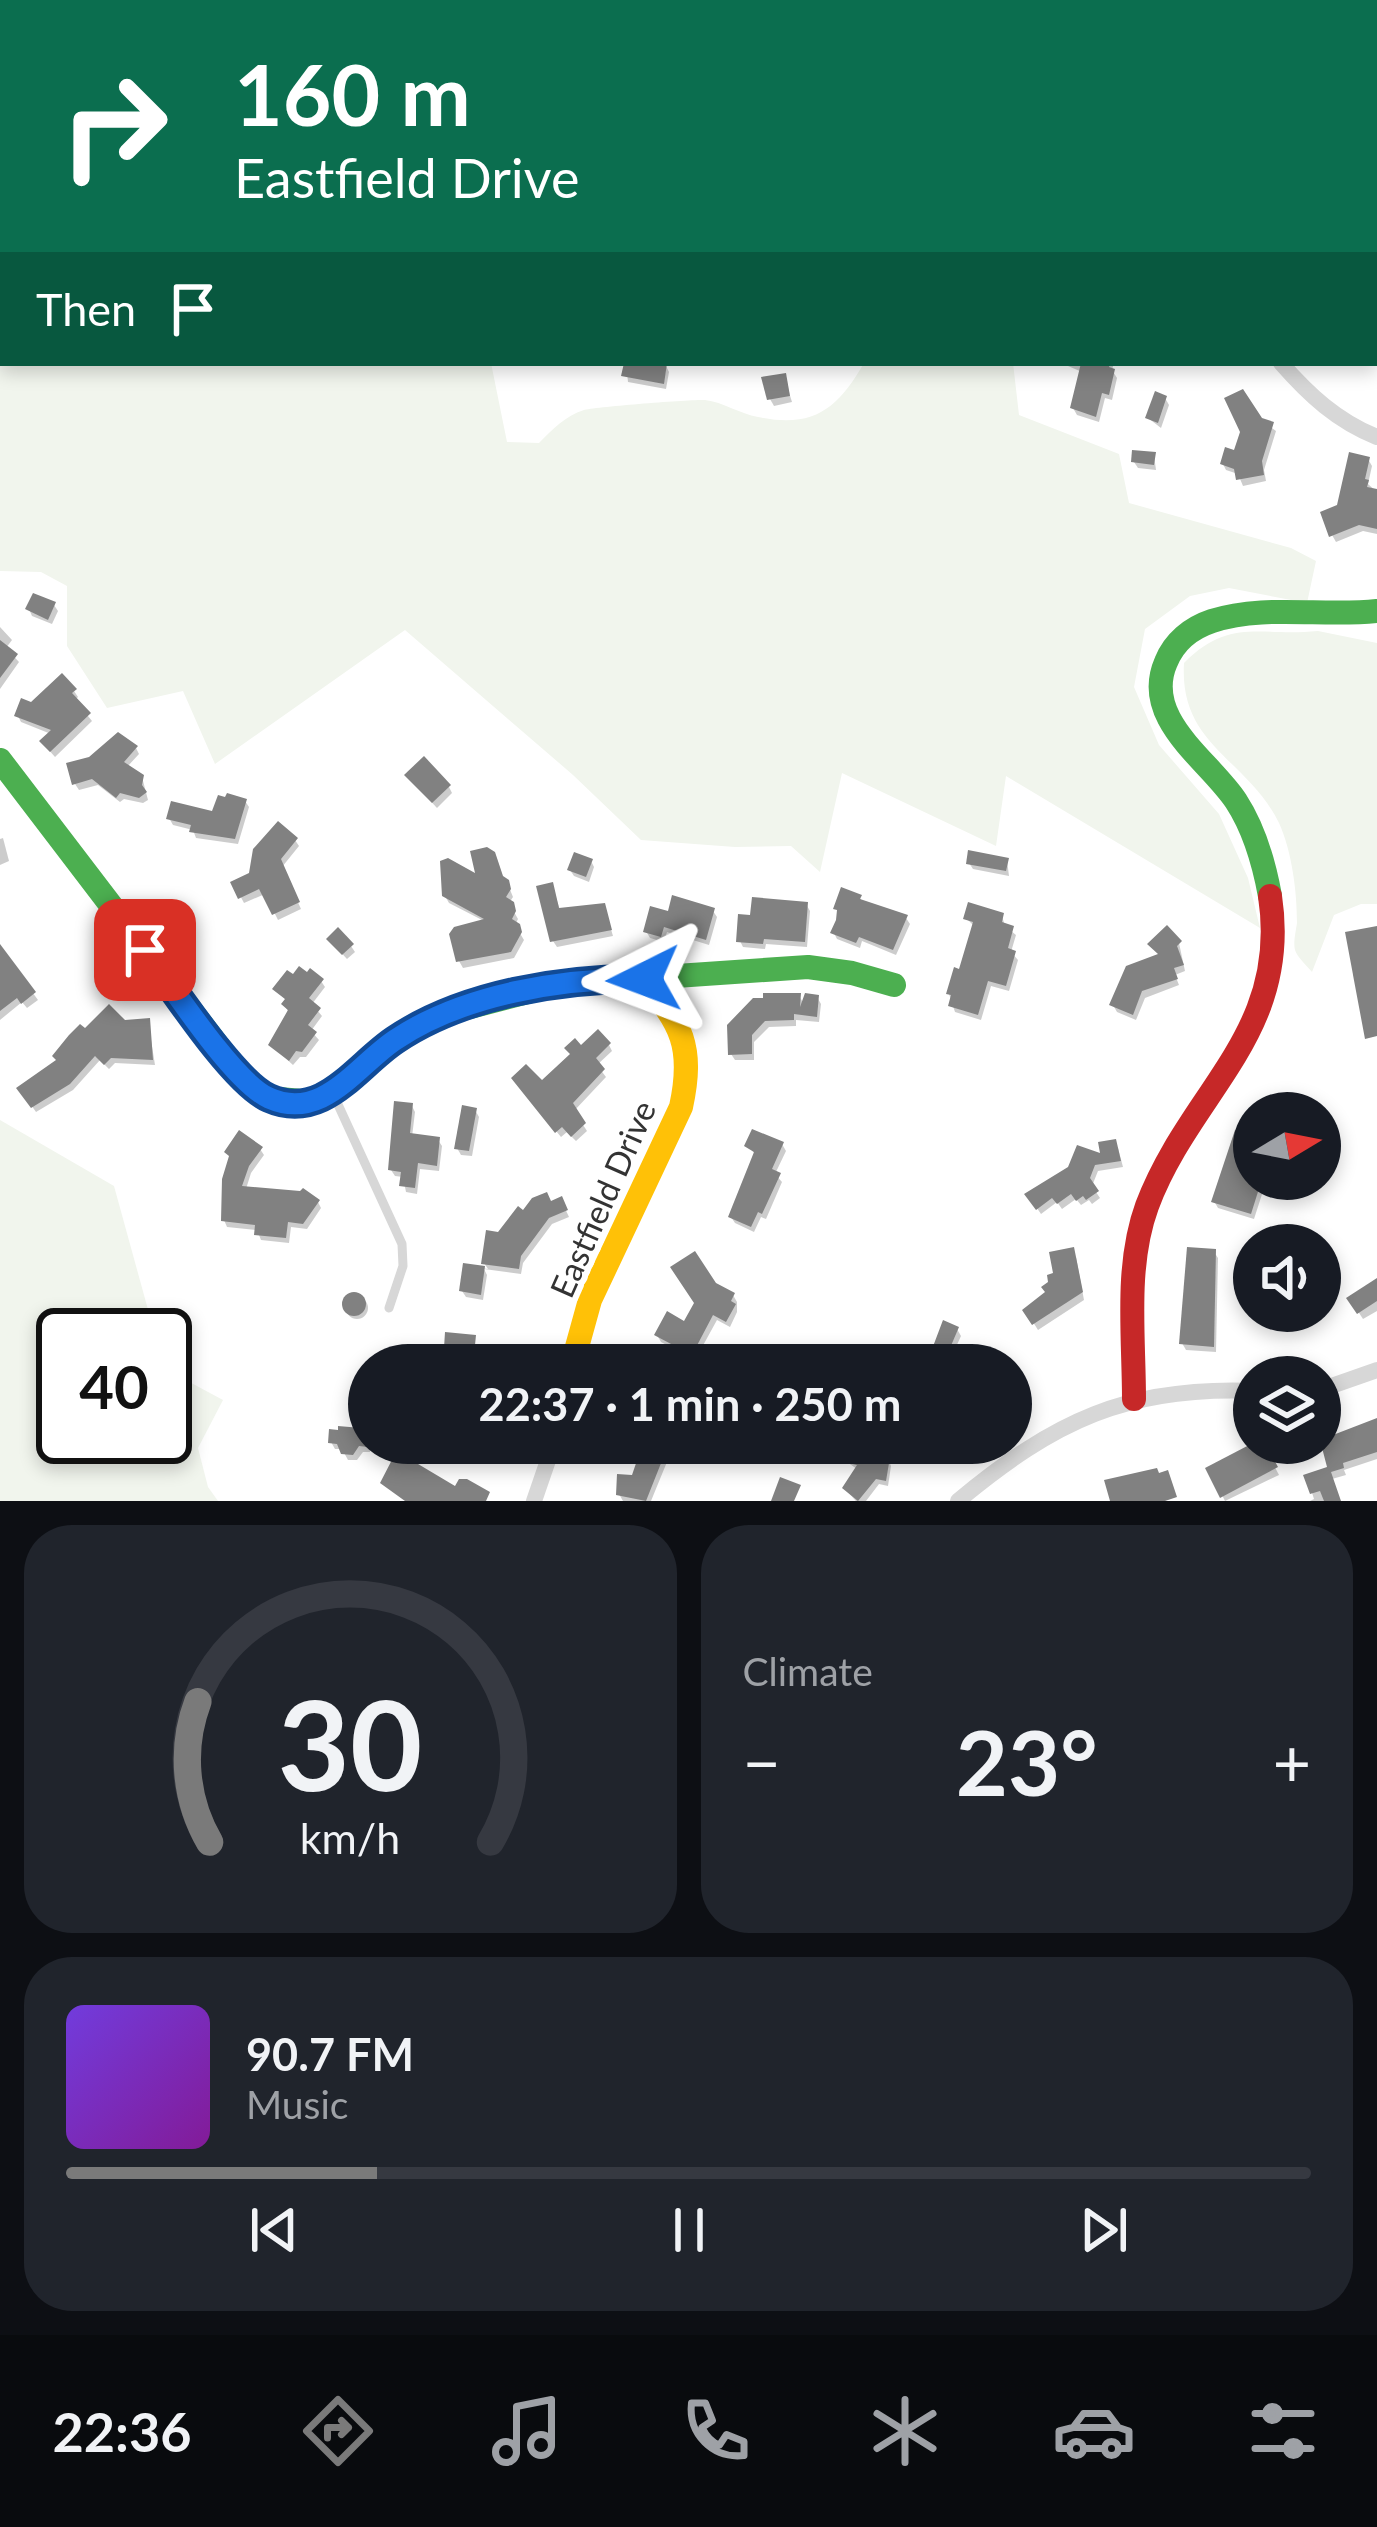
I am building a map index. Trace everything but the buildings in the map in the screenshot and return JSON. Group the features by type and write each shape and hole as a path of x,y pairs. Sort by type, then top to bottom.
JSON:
{"street":[{"path":"1283,366 1320,405 1350,426 1377,437"},
{"path":"1134,1399 1136,1272 1146,1209 1174,1153 1244,1043 1265,994 1274,938 1268,881 1245,814 1175,731 1161,706 1163,663 1188,631 1225,616 1347,616 1377,611"},
{"path":"0,760 244,1081 268,1098 314,1102 333,1093 394,1040 448,1013 559,984 808,967 894,985"},
{"name":"Eastfield Drive","path":"578,1344 590,1300 681,1107 690,1074 683,1031 644,979"},
{"path":"1341,1383 1377,1370"},
{"path":"958,1501 1016,1454 1064,1427 1134,1399 1196,1389 1233,1390"},
{"path":"535,1501 547,1464"}],"lane":[{"path":"333,1093 402,1244 404,1266 389,1308"}],"shaded area":[{"path":"0,366 492,366 507,442 539,443 565,419 591,409 705,400 758,417 795,420 834,403 862,366 1013,366 1019,415 1119,454 1129,503 1291,548 1316,561 1307,603 1229,588 1190,596 1145,629 1134,687 1159,745 1219,814 1248,878 1260,928 1006,776 996,846 842,773 820,872 791,846 641,840 405,630 215,764 183,691 107,708 67,646 67,586 41,572 0,571"},
{"path":"1318,631 1377,643 1377,904 1361,904 1334,915 1312,972 1295,950 1295,885 1279,823 1250,782 1203,733 1185,691 1184,663 1216,639 1231,634"},
{"path":"0,1120 114,1186 148,1308 36,1308 36,1464 192,1464 192,1383 223,1400 198,1448 208,1487 218,1501 0,1501"}],"traffic: fast":[{"path":"1270,896 1243,812 1170,720 1161,683 1166,662 1190,632 1232,616 1377,611"},
{"path":"0,760 245,1081 268,1098 313,1102 333,1093 395,1040 447,1013 559,984 808,967 894,985"}],"traffic: slow":[{"path":"578,1344 590,1300 681,1107 685,1086 682,1037 643,979"}],"traffic: jam":[{"path":"1134,1399 1132,1301 1140,1229 1165,1165 1252,1024 1266,986 1273,944 1270,896"}],"route":[{"path":"145,950 244,1081 268,1098 293,1103 314,1102 333,1093 394,1040 448,1013 559,984 644,979"}]}
